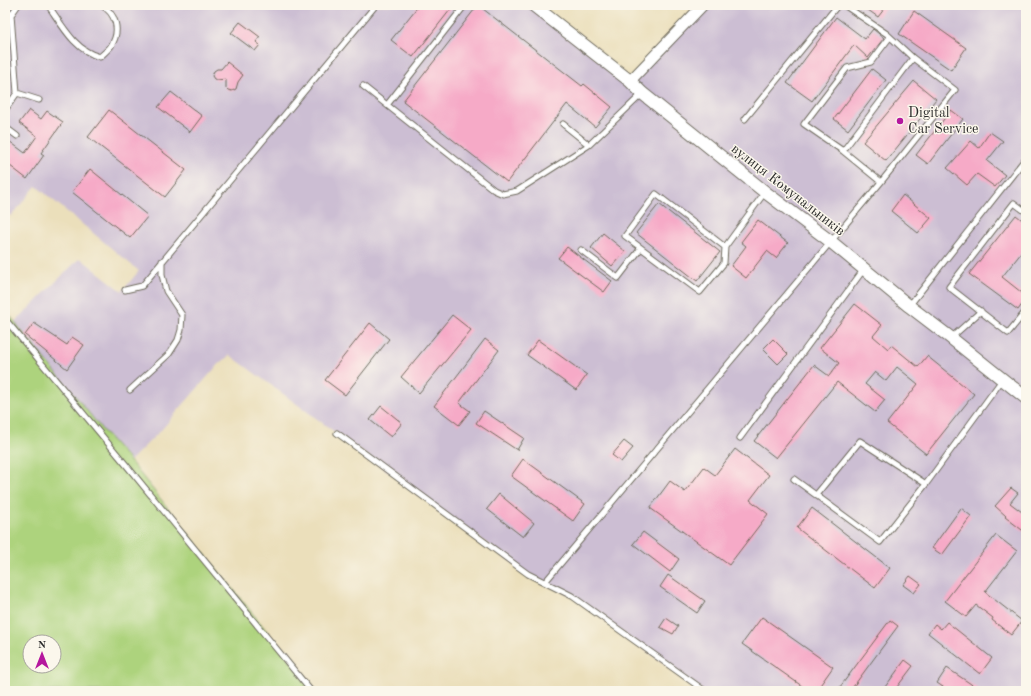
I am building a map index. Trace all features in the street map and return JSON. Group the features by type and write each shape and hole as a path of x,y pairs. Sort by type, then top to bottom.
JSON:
{"street":[{"name":"вулиця Комунальників","path":"533,5 630,81 642,93 765,192 830,241 909,306 1026,398"},
{"path":"630,81 703,5"}],"lane":[{"path":"5,110 17,93 11,15 18,5"},
{"path":"48,5 75,42 90,54 100,57 112,46 117,32 115,19 108,9 101,5"},
{"path":"124,290 142,286 376,5"},
{"path":"387,105 465,5"},
{"path":"745,119 838,5"},
{"path":"545,582 881,182 955,90 913,58 890,37 844,5"},
{"path":"881,182 804,124 847,68 871,62 890,37"},
{"path":"843,152 913,58"},
{"path":"363,86 494,190 503,194 517,191 589,144 642,93"},
{"path":"17,93 39,100"},
{"path":"563,124 589,144"},
{"path":"5,126 17,136"},
{"path":"909,306 1026,158"},
{"path":"725,247 656,194 625,236 700,292 724,263 725,247 765,192"},
{"path":"1026,212 1014,203 949,287 1008,333 1026,311"},
{"path":"580,250 618,278 641,248"},
{"path":"130,390 169,354 178,340 181,330 182,315 166,291 162,275 162,261"},
{"path":"740,438 864,269"},
{"path":"951,338 981,311"},
{"path":"5,319 312,691"},
{"path":"794,479 880,542 926,484 1003,379"},
{"path":"337,433 528,574 572,596 705,691"},
{"path":"816,495 860,441 926,484"}],"shaded area":[{"path":"5,5 529,5 628,83 707,5 1026,5 1026,691 702,691 572,596 528,574 230,355 217,366 162,429 130,461 26,338 15,322 80,258 122,291 139,271 36,186 11,216 5,212"}],"green space":[{"path":"5,310 104,432 130,461 315,691 5,691"}],"building":[{"path":"419,5 454,5 413,57 391,40"},
{"path":"478,5 582,86 584,84 612,107 595,127 567,104 507,182 403,101"},
{"path":"861,5 880,5 885,8 878,17"},
{"path":"914,11 966,48 951,70 899,34"},
{"path":"836,17 865,39 873,29 884,38 868,58 854,45 812,101 787,83"},
{"path":"240,22 260,37 256,42 260,45 255,51 231,33"},
{"path":"227,62 243,75 238,82 236,89 232,91 226,88 226,79 217,80 212,76 214,71 221,69"},
{"path":"872,69 886,80 848,130 834,119"},
{"name":"Digital Car Service","path":"914,81 936,99 886,161 863,142"},
{"path":"171,92 202,116 190,132 158,107"},
{"path":"29,110 41,119 47,111 63,122 41,153 44,155 27,179 5,162 5,138 25,153 37,136 19,123"},
{"path":"109,110 186,170 165,197 88,137"},
{"path":"951,110 963,119 928,164 916,155"},
{"path":"990,132 1003,141 987,161 1005,175 995,187 977,174 967,185 947,168 971,141 979,148"},
{"path":"90,169 148,216 130,238 72,192"},
{"path":"903,195 931,218 918,233 891,211"},
{"path":"659,204 720,252 697,281 636,233"},
{"path":"1016,215 1026,223 1026,247 1002,277 1026,296 1026,299 1018,310 969,274"},
{"path":"758,220 788,243 776,258 767,251 746,278 731,266 746,246 741,242"},
{"path":"603,233 625,251 612,266 591,248"},
{"path":"567,247 612,281 604,292 558,258"},
{"path":"855,304 882,325 873,336 888,349 891,345 918,367 927,356 974,394 926,454 887,423 918,384 897,367 886,381 875,372 865,384 885,400 875,412 837,382 776,458 754,441 814,365 829,376 839,363 820,348"},
{"path":"452,315 471,330 419,393 401,377"},
{"path":"34,323 67,345 72,337 84,345 67,369 25,335"},
{"path":"370,323 389,339 345,395 325,380"},
{"path":"485,339 499,350 459,403 470,411 459,425 434,406"},
{"path":"773,339 788,354 778,364 763,349"},
{"path":"538,340 587,375 576,390 527,355"},
{"path":"381,406 402,423 391,437 370,420"},
{"path":"484,411 524,438 517,450 476,423"},
{"path":"624,441 633,448 621,462 612,455"},
{"path":"735,449 769,475 750,500 768,514 729,565 650,508 670,481 685,492 704,467 715,475"},
{"path":"523,459 585,504 573,521 511,476"},
{"path":"1011,488 1018,493 1010,503 1026,515 1026,533 1005,517 1006,516 995,506"},
{"path":"499,494 534,523 523,537 487,509"},
{"path":"812,508 890,568 875,588 797,528"},
{"path":"961,508 971,516 942,555 932,548"},
{"path":"643,532 679,559 670,572 633,544"},
{"path":"996,535 1017,551 985,592 1022,621 1011,635 976,605 966,617 945,601"},
{"path":"668,575 705,601 697,613 660,587"},
{"path":"910,576 921,584 914,593 903,585"},
{"path":"762,617 833,667 816,691 809,691 742,644"},
{"path":"666,618 678,626 673,634 660,627"},
{"path":"890,620 898,626 850,691 837,691"},
{"path":"947,622 992,658 980,674 928,633 935,624 941,629"},
{"path":"905,660 913,666 894,691 882,691"},
{"path":"947,668 981,691 949,691 937,683"}],"place":[{"name":"Digital Car Service","path":"900,121"}]}
